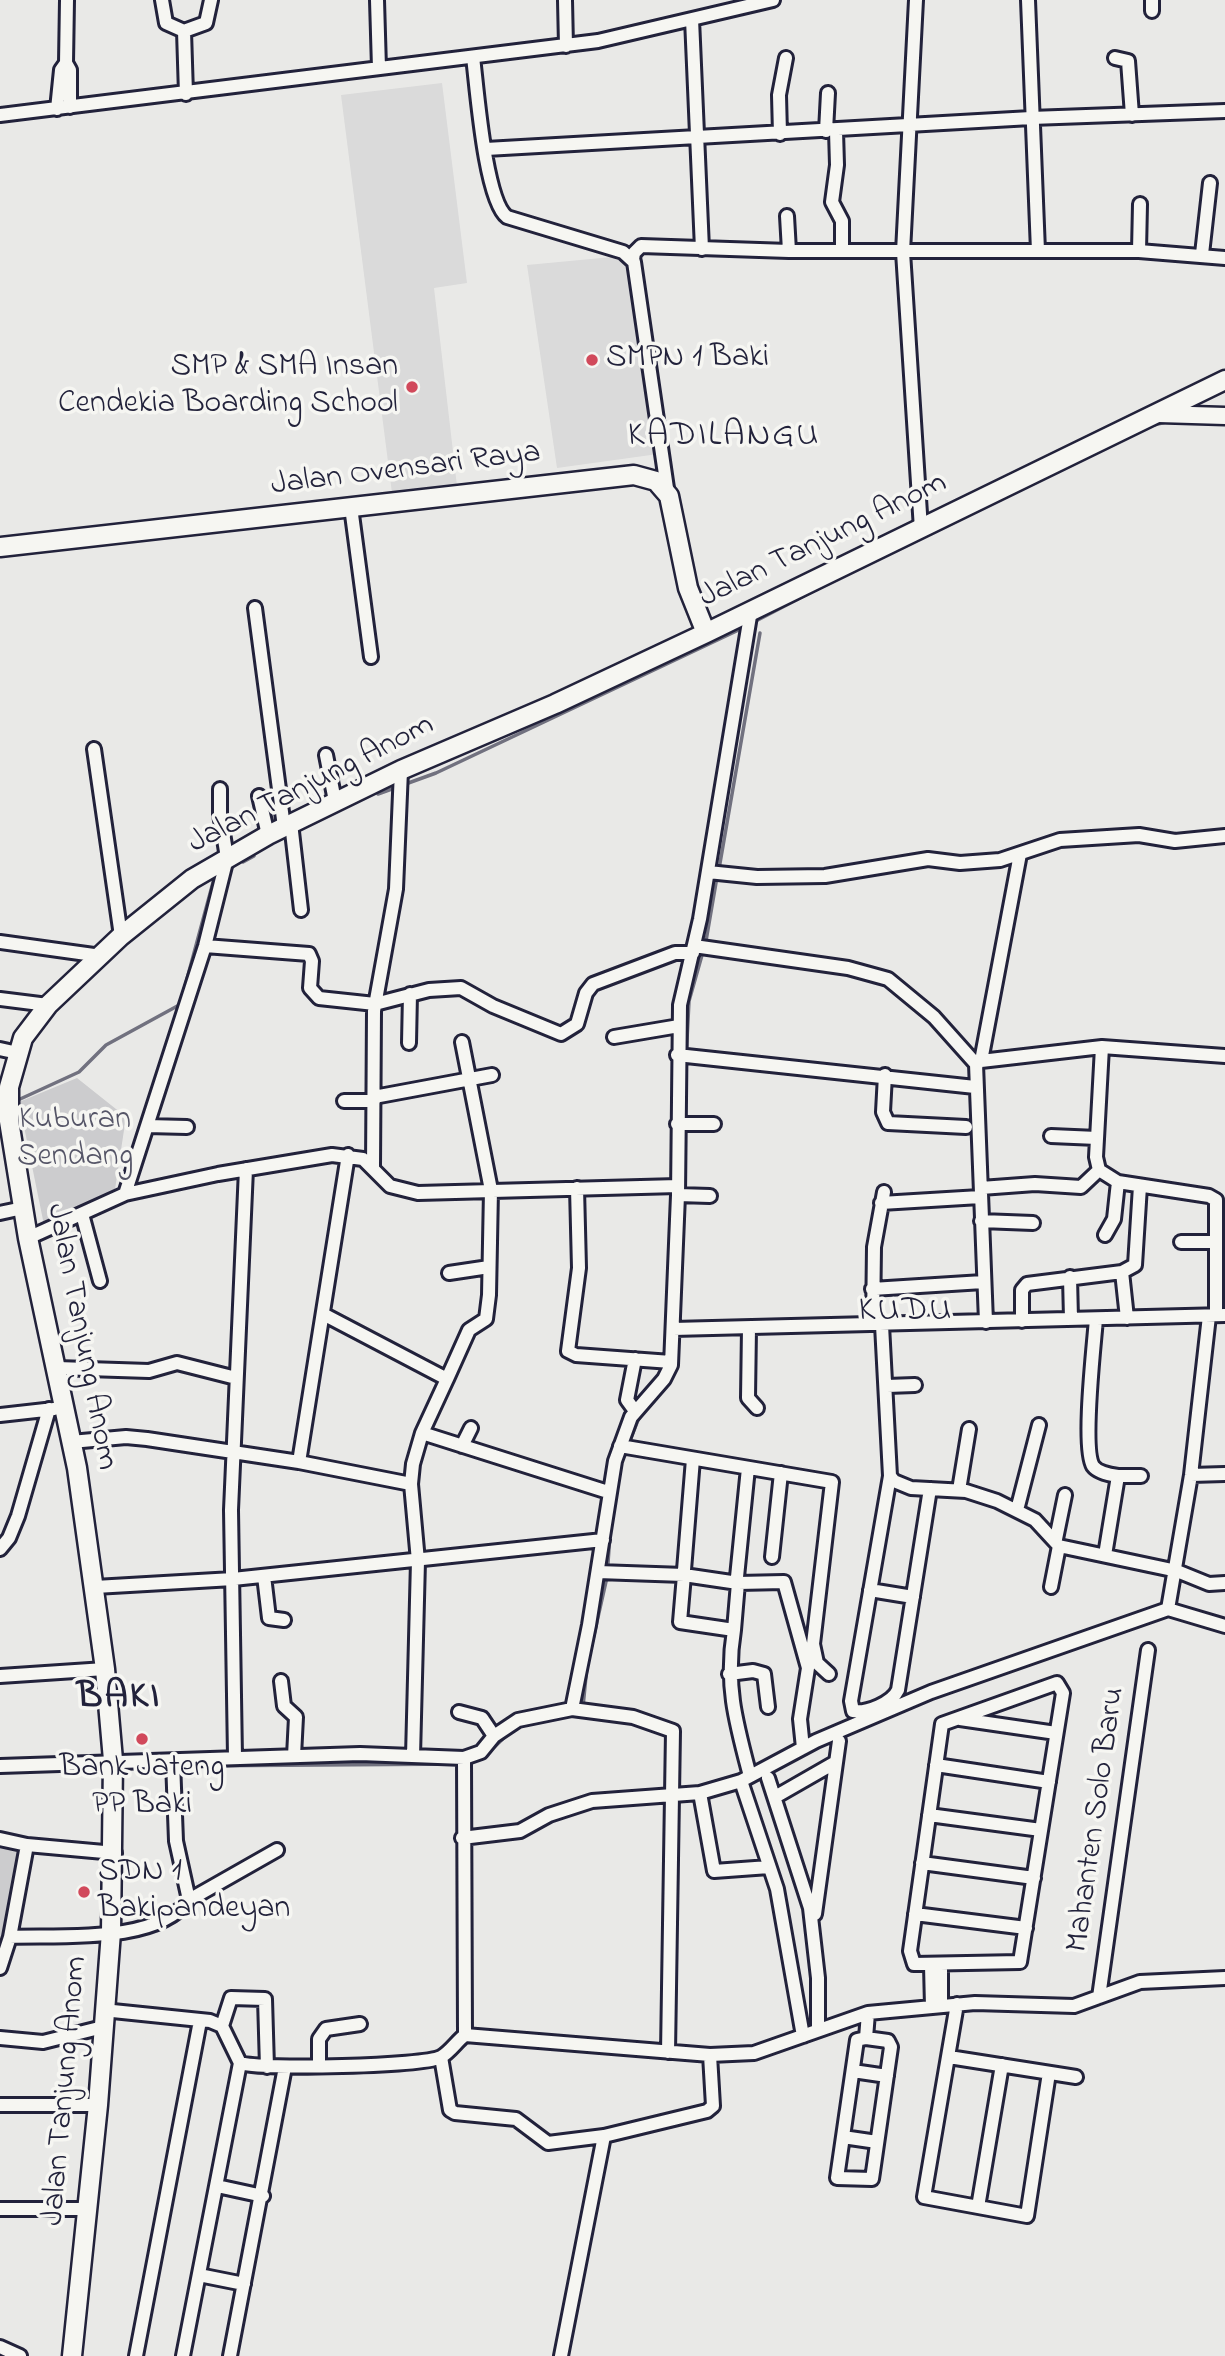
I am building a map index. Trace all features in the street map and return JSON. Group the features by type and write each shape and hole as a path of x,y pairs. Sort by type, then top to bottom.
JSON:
{"main road":[{"name":"Jalan Tanjung Anom","path":"72,2356 98,2105 111,1932 113,1760 95,1587 71,1442 57,1409 57,1368 28,1238 4,1100 9,1051 48,1005 121,936 178,889 281,828 335,801 401,780 706,633 751,620 921,529 1225,380"},
{"name":"Jalan Ovensari Raya","path":"0,548 634,475 656,481 669,496"},
{"path":"669,496 688,588 706,633"}],"street":[{"path":"64,108 70,70 66,63 67,0"},
{"path":"162,0 166,23 184,31 206,23 211,0"},
{"path":"377,0 379,68"},
{"path":"565,0 566,46"},
{"path":"0,116 566,46 692,19 715,7 772,0"},
{"path":"916,0 903,252 921,529"},
{"path":"1028,0 1038,251"},
{"path":"692,19 702,249"},
{"path":"184,31 186,94"},
{"path":"473,57 485,149 495,199 507,218 623,252 633,260"},
{"path":"780,134 779,95 786,58"},
{"path":"1115,58 1128,61 1132,115"},
{"path":"828,93 837,165 832,202 842,220 842,250"},
{"path":"485,149 1031,118 1225,111"},
{"path":"1202,254 1210,183"},
{"path":"1139,251 1140,204"},
{"path":"787,216 789,251"},
{"path":"669,496 633,260 634,253 641,246 789,251 1139,251 1202,254 1225,258"},
{"path":"1159,414 1225,416"},
{"path":"351,507 371,657"},
{"path":"255,608 281,828 301,909"},
{"path":"580,1709 604,1573 603,1540 608,1492 635,1411 664,1379 671,1363 677,1329 684,1055 679,1026 680,1005 698,949 713,873 751,620"},
{"path":"94,749 121,936"},
{"path":"326,755 335,801"},
{"path":"373,1168 375,1004 396,889 401,780"},
{"path":"125,1194 205,946 227,858 219,814 220,789"},
{"path":"259,796 281,828"},
{"path":"713,873 825,876 928,859 977,863 1020,854 1060,840 1139,835 1175,841 1225,836"},
{"path":"986,1322 975,1087 1020,854"},
{"path":"0,943 101,956"},
{"path":"205,946 305,953 312,961 310,988 314,996 375,1004 410,994 461,988 493,1006 561,1034 574,1029 586,993 593,984 675,953 698,949 848,968 888,979 934,1017 979,1062"},
{"path":"409,1042 410,994"},
{"path":"0,999 48,1005"},
{"path":"614,1037 679,1026"},
{"path":"414,1756 418,1561 411,1485 413,1464 422,1433 469,1330 486,1319 491,1190 462,1042"},
{"path":"979,1062 1102,1046 1225,1056"},
{"path":"930,1489 896,1695 888,1701 853,1711 851,1701 890,1476 887,1386 872,1289 883,1197 981,1193 1035,1184 1081,1186 1098,1170 1102,1046"},
{"path":"684,1055 975,1087"},
{"path":"344,1101 374,1099 492,1075"},
{"path":"885,1075 883,1112 888,1123 966,1127"},
{"path":"683,1124 713,1124"},
{"path":"147,1126 187,1127"},
{"path":"1051,1136 1097,1138"},
{"path":"299,1462 348,1155"},
{"path":"28,1238 125,1194 246,1169 348,1155 363,1159 390,1186 402,1192 577,1188 710,1196"},
{"path":"235,1757 233,1451 246,1169"},
{"path":"1098,1170 1118,1182 1214,1198 1221,1223 1216,1242 1217,1316 1177,1571 1168,1609"},
{"path":"1105,1235 1114,1219 1118,1182"},
{"path":"1022,1321 1023,1287 1122,1272 1135,1265 1140,1186"},
{"path":"577,1188 579,1268 567,1348 576,1355 671,1363"},
{"path":"0,1213 23,1208"},
{"path":"82,1214 100,1281"},
{"path":"981,1221 1033,1223"},
{"path":"1181,1242 1216,1242"},
{"path":"449,1273 489,1267"},
{"path":"1122,1272 1127,1318"},
{"path":"1070,1278 1071,1320"},
{"path":"872,1289 983,1282"},
{"path":"323,1314 447,1379"},
{"path":"677,1329 1217,1316"},
{"path":"1096,1319 1090,1420 1092,1462 1099,1471 1118,1476 1141,1476"},
{"path":"749,1328 748,1398 757,1408"},
{"path":"635,1359 627,1400 635,1411"},
{"path":"57,1368 149,1371 177,1363 236,1378"},
{"path":"887,1386 915,1385"},
{"path":"0,1415 57,1409 18,1516 9,1538 0,1549"},
{"path":"1017,1510 1040,1425"},
{"path":"462,1446 471,1428"},
{"path":"959,1490 969,1429"},
{"path":"422,1433 608,1492"},
{"path":"71,1442 126,1437 299,1462 411,1485"},
{"path":"624,1447 832,1482 813,1644 817,1663 829,1674"},
{"path":"693,1459 680,1622 734,1630"},
{"path":"748,1468 729,1674 745,1778 777,1889 803,2036"},
{"path":"772,1557 781,1473"},
{"path":"1191,1475 1225,1474"},
{"path":"890,1476 901,1485 959,1490 1017,1510 1035,1520 1058,1543 1177,1571 1209,1584 1225,1583"},
{"path":"1105,1555 1118,1476"},
{"path":"1051,1587 1065,1495"},
{"path":"95,1587 264,1576 603,1540"},
{"path":"604,1573 684,1573 737,1580 779,1580 786,1583 808,1668 800,1719 803,1748"},
{"path":"264,1576 270,1618 284,1620"},
{"path":"870,1590 913,1597"},
{"path":"462,1838 520,1831 549,1815 592,1801 700,1793 745,1778 803,1748 931,1692 1168,1609 1225,1626"},
{"name":"Mahanten Solo Baru","path":"1099,1997 1148,1650"},
{"path":"0,1676 105,1670"},
{"path":"729,1674 752,1671 764,1674 768,1707"},
{"path":"282,1681 284,1706 296,1717 294,1756"},
{"path":"1057,1683 1063,1693 1020,1962 919,1966 911,1961 915,1914 942,1724 956,1719 1057,1683"},
{"path":"0,1766 113,1760 294,1756 414,1756 463,1762 481,1752 494,1736 518,1720 580,1709 633,1717 672,1729 674,1796 668,2052"},
{"path":"459,1712 482,1717 494,1736"},
{"path":"956,1719 1056,1733"},
{"path":"813,1928 839,1741"},
{"path":"173,1760 175,1830 189,1900"},
{"path":"463,1762 465,2035"},
{"path":"775,1797 836,1762"},
{"path":"936,1765 1049,1782"},
{"path":"768,1778 804,1881 813,1928 818,1978 818,2029"},
{"path":"700,1793 714,1871 769,1867"},
{"path":"929,1815 1041,1830"},
{"path":"0,1839 27,1845 114,1853"},
{"path":"0,1968 10,1937 27,1845"},
{"path":"10,1937 111,1932 156,1925 175,1914 189,1900 277,1850"},
{"path":"922,1863 1034,1878"},
{"path":"915,1914 1026,1928"},
{"path":"936,1965 937,2006"},
{"path":"240,2063 267,2067 319,2066 441,2057 465,2035 710,2055 754,2053 868,2013 957,2004 1011,2002 1066,2007 1140,1982 1225,1978"},
{"path":"183,2356 240,2063 222,2026 231,1998 265,1999 267,2067"},
{"path":"957,2004 924,2197 1027,2216 1049,2073"},
{"path":"866,2038 868,2013"},
{"path":"0,2038 43,2042 103,2019 200,2021 222,2026"},
{"path":"136,2356 200,2021"},
{"path":"319,2066 319,2039 326,2029 360,2024"},
{"path":"866,2038 891,2044 872,2179 837,2179 857,2040 866,2038"},
{"path":"441,2057 447,2103 455,2113 516,2119 548,2143 604,2136 711,2109 710,2055"},
{"path":"948,2057 1076,2077"},
{"path":"978,2207 1002,2065"},
{"path":"230,2356 263,2196 285,2067"},
{"path":"853,2071 887,2076"},
{"path":"0,2105 98,2105"},
{"path":"561,2356 604,2136"},
{"path":"843,2137 877,2142"},
{"path":"217,2186 263,2196"},
{"path":"0,2208 86,2209"},
{"path":"199,2275 244,2284"},
{"path":"0,2347 20,2356"}],"shaded area":[{"name":"SMP & SMA Insan Cendekia Boarding School","path":"442,83 467,283 434,288 457,486 392,493 341,95"},
{"name":"SMPN 1 Baki","path":"612,257 628,266 658,454 557,468 527,265"}],"green space":[{"name":"Kuburan Sendang","path":"77,1078 126,1117 114,1196 44,1225 19,1102"},
{"path":"0,1844 28,1850 0,1963"}],"waterway":[{"path":"1150,426 1166,422"},
{"path":"902,547 917,540"},
{"path":"752,623 829,583"},
{"path":"378,794 436,773 745,627"},
{"path":"719,869 760,633"},
{"path":"243,862 254,856"},
{"path":"184,990 215,875"},
{"path":"685,1079 689,1001 706,941 717,877"},
{"path":"18,1100 79,1072 106,1045 181,1004"},
{"path":"629,1443 638,1420 648,1406"},
{"path":"620,1466 626,1450"},
{"path":"583,1707 587,1666 607,1577 611,1521"},
{"path":"543,1721 579,1713"},
{"path":"485,1756 510,1732"},
{"path":"180,1766 461,1764"}],"place":[{"name":"SMPN 1 Baki","path":"592,360"},
{"name":"SMP & SMA Insan Cendekia Boarding School","path":"412,387"},
{"name":"Bank Jateng PP Baki","path":"142,1739"},
{"name":"SDN 1 Bakipandeyan","path":"84,1892"}],"district":[{"name":"KADILANGU","path":"724,438"},
{"name":"KUDU","path":"906,1313"},
{"name":"BAKI","path":"119,1700"}]}
